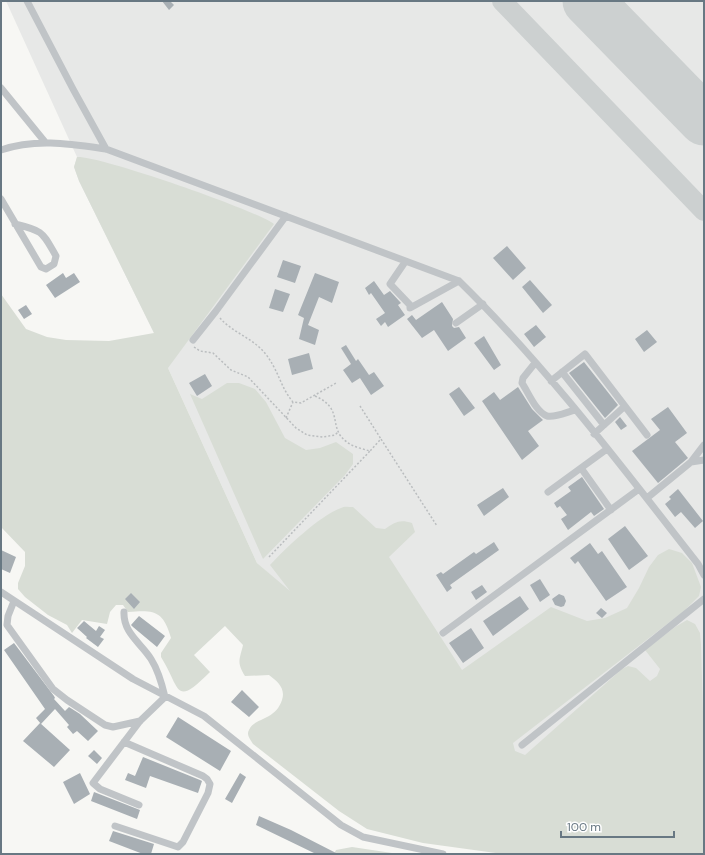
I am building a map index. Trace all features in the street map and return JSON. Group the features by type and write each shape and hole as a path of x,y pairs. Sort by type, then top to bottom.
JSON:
{"lane":[{"path":"27,1 106,149"},
{"path":"1,88 45,142"},
{"path":"1,150 23,144 45,142 73,144 106,149 459,281 483,304 536,363 647,498 704,574"},
{"path":"1,199 15,224 41,267 46,269 54,264 56,256 44,234 31,228 15,224"},
{"path":"193,340 286,216"},
{"path":"405,262 390,284 410,305 410,308 459,281"},
{"path":"456,323 483,304"},
{"path":"551,381 585,354 647,435"},
{"path":"536,363 523,378 522,383 540,411 547,416 552,416 575,410"},
{"path":"562,372 604,425"},
{"path":"594,434 625,406"},
{"path":"647,498 691,462 704,445"},
{"path":"548,492 607,449"},
{"path":"691,462 704,460"},
{"path":"580,468 611,510"},
{"path":"443,633 639,489"},
{"path":"1,592 133,679 204,716 341,825 363,837 443,854"},
{"path":"522,745 704,599"},
{"path":"14,601 4,626 54,689 67,700 105,725 113,727 140,721"},
{"path":"124,612 125,625 129,633 152,661 165,697"},
{"path":"139,804 100,789 92,783 140,721 165,697"},
{"path":"115,826 178,847 183,842 210,789 208,779 203,776 124,742"}],"path":[{"path":"216,311 221,320 257,344 266,354 282,380 284,392 293,402 301,403 336,383"},
{"path":"193,340 192,344 195,349 200,352 213,353 231,370 248,377 296,428 307,435 323,437 335,435 338,432"},
{"path":"315,396 326,401 333,411 338,432 346,442 370,451"},
{"path":"286,418 293,402"},
{"path":"360,406 437,526"},
{"path":"269,556 382,439"}],"shaded area":[{"path":"6,1 704,1 704,854 542,773 303,604 257,563 168,368 154,333 79,181 74,167 77,157"},
{"path":"77,157 114,165 177,184 239,207 274,224 168,368 257,563 290,591 270,565 303,533 332,512 344,507 353,507 376,528 385,529 401,521 412,523 415,532 389,557 462,670 551,607 587,621 605,618 627,608 649,567 658,555 669,549 682,553 692,563 701,587 699,596 684,611 513,743 515,751 525,755 622,669 628,666 636,668 650,681 657,676 660,669 645,650 675,627 687,620 695,624 700,633 701,645 704,745 704,854 503,854 423,843 367,829 339,811 253,744 248,735 249,730 256,723 275,712 282,700 283,692 278,682 269,675 245,676 240,667 240,657 243,645 225,626 194,655 210,672 198,683 184,692 176,685 161,657 161,653 171,638 165,622 156,614 145,611 128,612 123,605 116,605 110,612 107,624 82,620 72,633 67,625 48,615 25,597 18,589 18,583 25,566 25,552 1,527 1,294 26,329 47,337 66,340 109,341 154,333 79,181 74,167"},
{"path":"227,383 239,383 255,389 266,402 285,438 306,450 320,448 336,442 353,454 353,464 345,475 263,559 190,394 202,399"},
{"path":"352,847 397,854 334,854 336,850"}],"building":[{"path":"162,1 170,1 174,5 169,10"},
{"path":"507,246 526,268 513,280 493,258"},
{"path":"283,260 301,266 295,283 277,277"},
{"path":"63,273 66,278 74,273 80,282 55,298 46,285"},
{"path":"315,273 339,282 332,303 319,297 308,325 319,330 315,345 299,339 304,318 298,315"},
{"path":"530,280 552,305 543,313 522,287"},
{"path":"374,281 384,295 390,291 401,303 398,305 405,315 388,327 385,322 381,326 376,319 385,313 371,293 369,295 365,288"},
{"path":"275,289 290,294 283,312 269,308"},
{"path":"442,302 453,319 452,326 454,328 459,327 466,338 448,351 434,330 422,338 407,319 412,315 416,320"},
{"path":"26,305 32,314 24,319 18,310"},
{"path":"536,325 546,337 534,347 524,334"},
{"path":"647,330 657,342 644,352 635,339"},
{"path":"484,336 501,365 494,370 474,343"},
{"path":"346,345 356,361 358,359 369,375 374,372 384,386 371,395 360,378 352,383 343,370 351,364 341,348"},
{"path":"309,353 313,369 292,375 288,359"},
{"path":"584,362 618,405 605,418 569,373"},
{"path":"205,374 212,386 197,396 189,383"},
{"path":"459,387 475,408 464,416 449,394"},
{"path":"518,387 532,409 543,420 528,431 539,446 522,460 482,401 494,392 500,400"},
{"path":"668,407 687,433 675,442 688,458 658,483 632,451 660,430 651,419"},
{"path":"620,417 627,426 621,430 615,422"},
{"path":"582,477 604,509 594,516 591,512 568,530 561,519 567,515 560,506 557,508 554,503 571,491 568,487"},
{"path":"503,488 509,497 484,516 477,505"},
{"path":"678,489 703,521 695,528 681,512 675,517 665,504 671,499 669,497"},
{"path":"625,526 648,556 629,570 608,539"},
{"path":"494,542 499,550 450,585 452,588 447,592 436,575 441,572 443,574 474,552 476,554"},
{"path":"590,543 598,554 602,551 627,587 606,601 578,561 575,564 570,558"},
{"path":"1,550 16,557 10,573 1,569"},
{"path":"540,579 550,595 540,602 530,585"},
{"path":"482,585 487,592 476,600 471,592"},
{"path":"131,593 140,602 134,609 125,599"},
{"path":"559,594 564,596 566,601 564,606 561,607 555,605 552,599"},
{"path":"520,596 529,609 493,636 483,621"},
{"path":"601,608 607,613 602,618 596,613"},
{"path":"139,616 165,636 157,647 131,625"},
{"path":"84,621 96,631 99,626 105,630 100,637 104,639 98,647 86,638 87,637 77,628"},
{"path":"471,628 484,648 463,663 449,643"},
{"path":"14,643 54,696 54,699 65,711 69,707 80,714 98,731 88,741 77,731 73,734 67,727 69,725 55,709 41,724 36,718 45,709 4,650"},
{"path":"242,690 259,707 249,717 231,702"},
{"path":"178,717 231,751 220,771 166,737"},
{"path":"40,723 70,750 54,767 23,741"},
{"path":"94,750 102,758 97,764 88,756"},
{"path":"143,757 202,781 198,793 150,776 146,788 125,780 128,773 135,776"},
{"path":"80,773 90,794 74,804 63,782"},
{"path":"240,773 246,777 232,803 225,799"},
{"path":"94,792 140,810 137,819 91,801"},
{"path":"259,816 291,830 338,854 316,854 256,825"},
{"path":"113,831 154,844 151,854 143,854 109,841"}],"taxiway":[{"path":"502,1 704,211"}],"runway":[{"path":"588,1 704,120"}]}
